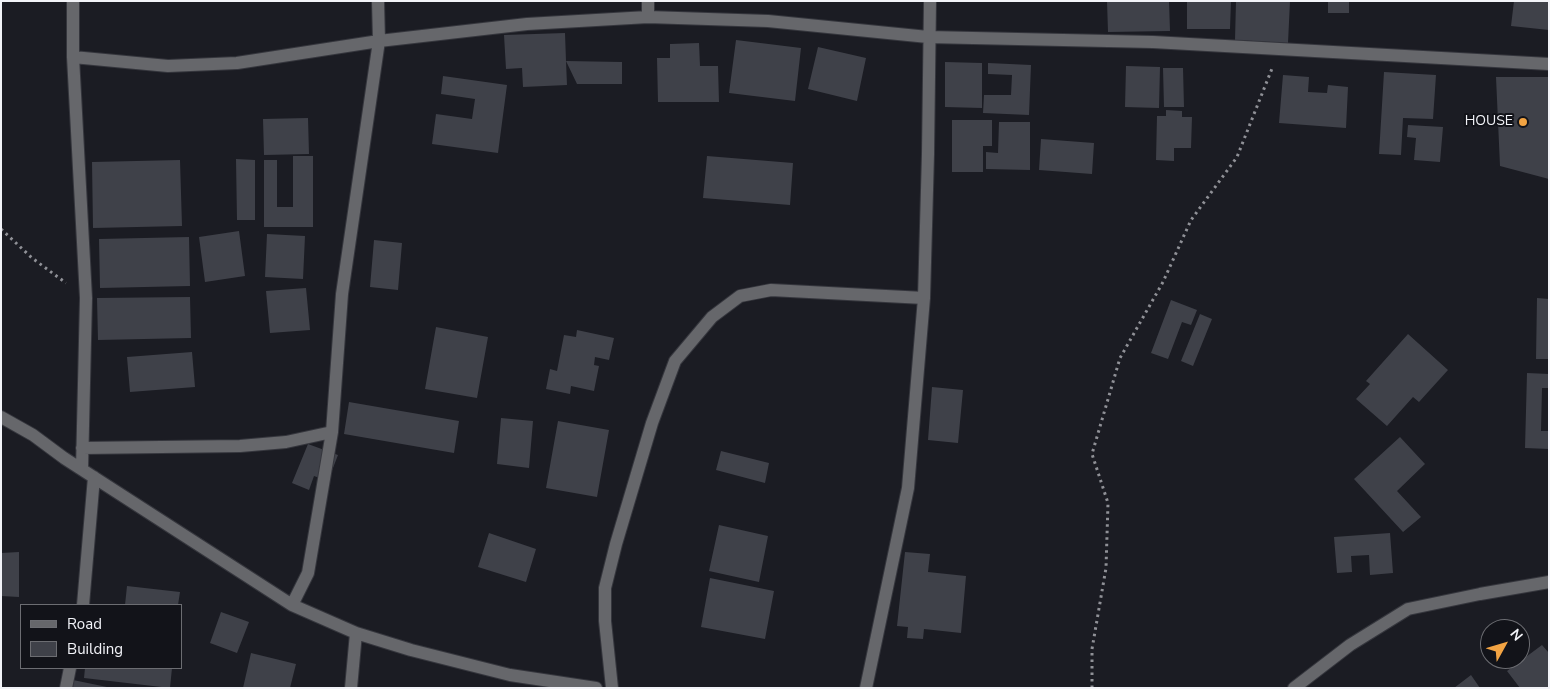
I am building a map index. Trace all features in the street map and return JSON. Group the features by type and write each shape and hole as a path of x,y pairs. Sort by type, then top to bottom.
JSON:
{"street":[{"path":"73,1 73,56 86,298 82,469"},
{"path":"292,605 308,573 332,432 342,294 379,41 378,1"},
{"path":"648,1 648,17"},
{"path":"866,688 908,488 924,298 930,1"},
{"path":"73,56 168,66 237,63 379,41 527,24 648,17 768,21 928,37 1153,42 1549,64"},
{"path":"612,688 605,621 604,588 652,423 675,361 712,317 740,296 771,290 924,298"},
{"path":"1,417 32,435 292,605 356,633 411,650 510,675 596,688"},
{"path":"82,448 240,446 286,442 332,432"},
{"path":"83,604 94,477"},
{"path":"1294,688 1350,645 1408,609 1549,582"},
{"path":"351,688 356,633"},
{"path":"66,688 70,669"}],"path":[{"path":"1092,688 1092,648 1106,568 1108,503 1092,454 1114,377 1120,358 1163,282 1191,220 1237,157 1280,50"},
{"path":"1,229 32,258 86,298"}],"building":[{"path":"1107,1 1169,1 1170,31 1108,32"},
{"path":"1187,1 1231,1 1230,29 1187,29"},
{"path":"1236,1 1290,1 1288,43 1235,40"},
{"path":"1328,1 1349,1 1349,13 1328,13"},
{"path":"1514,1 1549,1 1549,30 1511,26"},
{"path":"565,33 567,85 523,87 522,68 506,69 504,35"},
{"path":"736,40 801,48 795,101 729,93"},
{"path":"699,43 700,66 718,66 719,102 658,102 657,58 670,58 670,44"},
{"path":"818,47 866,58 857,101 808,89"},
{"path":"566,61 622,62 622,84 577,84"},
{"path":"945,62 982,63 982,108 945,107"},
{"path":"988,63 1031,65 1029,115 983,113 984,95 1011,95 1012,75 988,74"},
{"path":"1126,66 1160,67 1159,108 1125,107"},
{"path":"1163,68 1183,68 1184,107 1164,107"},
{"path":"1384,72 1436,75 1433,119 1403,118 1401,155 1379,154"},
{"path":"1283,75 1309,77 1308,92 1327,93 1328,85 1348,87 1346,128 1279,123"},
{"path":"443,76 507,85 498,153 432,144 436,114 472,119 475,99 441,94"},
{"name":"HOUSE","path":"1496,77 1549,77 1549,179 1500,166"},
{"path":"1166,110 1182,111 1182,117 1192,117 1191,148 1174,148 1174,161 1156,160 1157,116 1166,116"},
{"path":"308,118 309,154 264,155 263,119"},
{"path":"952,120 992,120 992,146 983,146 983,172 952,172"},
{"path":"999,122 1030,122 1030,170 986,169 986,152 998,153"},
{"path":"1408,125 1443,127 1440,162 1414,160 1416,138 1407,137"},
{"path":"1041,139 1094,143 1092,174 1039,170"},
{"path":"293,156 313,156 313,227 264,227 264,160 277,160 277,207 293,207"},
{"path":"707,156 793,163 790,205 703,198"},
{"path":"236,159 255,160 255,220 237,220"},
{"path":"180,160 182,226 93,228 92,162"},
{"path":"239,231 245,276 205,282 199,237"},
{"path":"267,234 305,236 303,279 265,277"},
{"path":"189,237 190,286 100,288 99,239"},
{"path":"374,240 402,243 398,290 370,287"},
{"path":"306,288 310,330 270,333 266,291"},
{"path":"190,297 191,338 98,340 97,298"},
{"path":"1537,298 1549,299 1549,359 1536,359"},
{"path":"1171,300 1197,310 1191,325 1182,322 1168,359 1151,353"},
{"path":"1200,314 1212,319 1193,366 1181,361"},
{"path":"436,327 488,337 477,398 425,389"},
{"path":"577,330 614,338 609,360 595,357 594,365 599,366 594,391 571,386 570,394 546,389 550,369 557,371 564,335 576,337"},
{"path":"1408,334 1448,370 1419,402 1413,397 1387,426 1356,399 1370,384 1366,381"},
{"path":"192,352 195,387 130,392 127,357"},
{"path":"1527,373 1549,374 1549,388 1542,388 1541,431 1549,431 1549,449 1525,448"},
{"path":"932,387 963,390 958,443 928,440"},
{"path":"349,402 459,421 454,453 344,434"},
{"path":"501,418 533,421 529,468 497,464"},
{"path":"558,421 609,430 597,497 546,488"},
{"path":"1400,437 1425,464 1397,491 1421,517 1403,532 1354,479"},
{"path":"308,444 338,455 328,481 314,476 309,490 292,483"},
{"path":"721,451 769,463 765,483 716,470"},
{"path":"719,525 768,536 759,582 709,571"},
{"path":"489,533 536,549 526,582 478,567"},
{"path":"1390,533 1393,573 1370,575 1369,555 1351,556 1352,572 1337,573 1334,537"},
{"path":"19,552 19,597 1,596 1,553"},
{"path":"905,552 930,554 928,572 966,576 961,633 924,629 923,639 907,638 908,627 897,626"},
{"path":"710,578 774,591 765,639 701,627"},
{"path":"127,586 180,592 178,604 125,604"},
{"path":"221,612 249,622 237,653 210,643"},
{"path":"1542,645 1549,653 1549,688 1520,688 1507,671 1510,669 1530,669 1530,654"},
{"path":"251,653 296,664 290,688 243,688"},
{"path":"85,669 172,669 170,688 84,678"},
{"path":"1471,675 1480,688 1454,688"},
{"path":"73,680 107,687 107,688 71,688"}],"place":[{"name":"HOUSE","path":"1523,122"}]}
